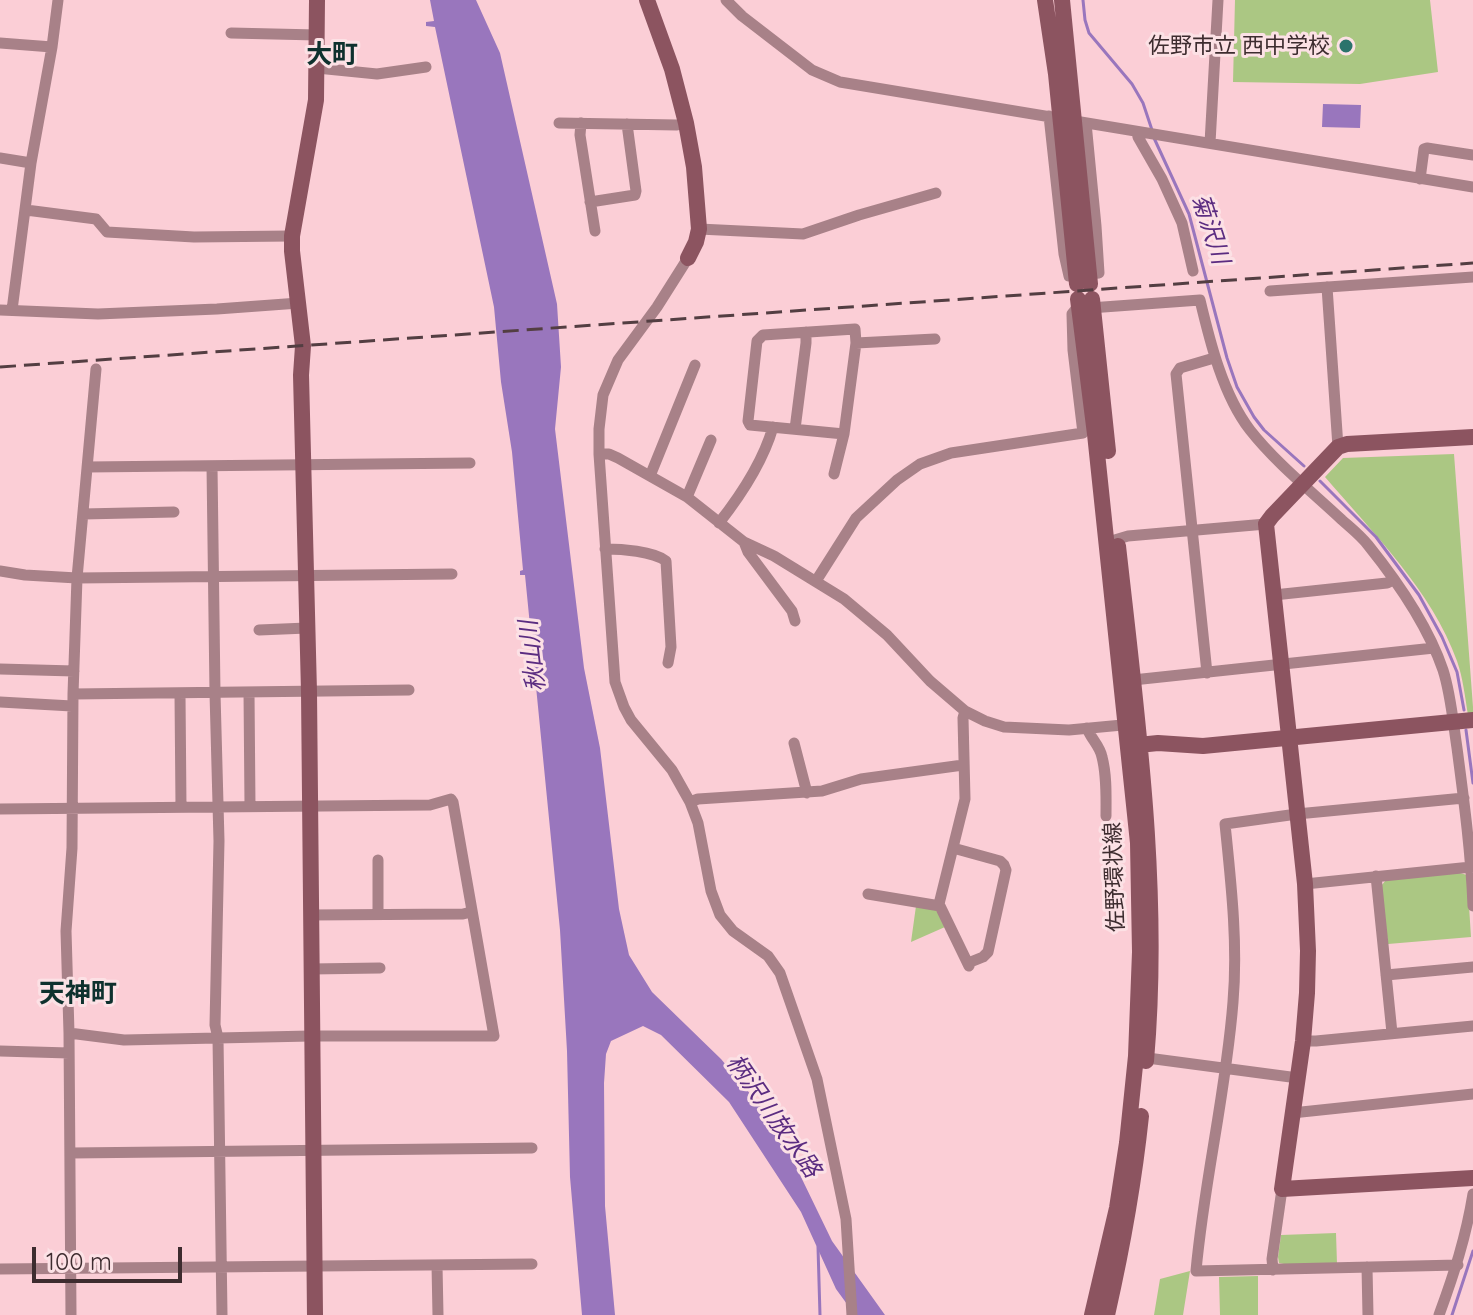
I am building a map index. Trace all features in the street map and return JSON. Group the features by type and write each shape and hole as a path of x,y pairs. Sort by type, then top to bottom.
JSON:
{"street":[{"path":"58,0 26,210 6,310 98,314 299,303"},
{"path":"315,1315 303,346 292,236 316,100 317,0"},
{"path":"647,0 672,69 686,123 694,167 699,229 688,258 618,360 603,395 599,454 613,667 617,692 631,720 672,770 690,802 698,823 711,891 720,915 733,931 768,956 780,973 817,1079 846,1219 852,1315"},
{"path":"726,0 812,70 840,82 1473,187"},
{"path":"816,581 856,518 897,480 920,464 951,453 1083,433 1072,314 1085,291 1098,242 1056,74 1045,0"},
{"path":"1062,0 1067,119 1064,254 1085,291"},
{"path":"1210,143 1218,0"},
{"path":"231,33 317,35"},
{"path":"0,43 52,47"},
{"path":"317,68 377,74 426,67"},
{"name":"佐野環状線","path":"1067,119 1134,746 1138,843 1141,1057 1138,1145 1119,1266 1107,1315"},
{"path":"559,123 686,123"},
{"path":"581,123 580,135 595,231"},
{"path":"590,202 635,195 627,124"},
{"path":"1140,132 1138,137 1182,223 1193,271"},
{"path":"1420,179 1424,149 1473,155"},
{"path":"0,158 31,163"},
{"path":"699,229 803,234 936,193"},
{"path":"26,210 96,219 107,232 194,237 292,236"},
{"path":"1270,291 1473,277"},
{"path":"1327,287 1338,447"},
{"path":"1085,291 1200,300 1214,358 1248,428 1367,543 1410,603 1444,673 1464,798 1473,906"},
{"path":"834,474 844,434 856,343 855,329 763,335 757,341 750,425 844,434"},
{"path":"795,429 806,332"},
{"path":"856,343 935,339"},
{"path":"1207,673 1176,374 1180,368 1214,358"},
{"path":"650,476 695,365"},
{"path":"71,1315 66,931 72,848 72,700 77,578 96,369"},
{"path":"719,523 755,469 773,427"},
{"path":"1273,1270 1272,1259 1303,1041 1308,951 1305,884 1266,524 1338,447 1473,437"},
{"path":"687,497 711,440"},
{"path":"599,454 618,458 687,497 744,542 774,556 844,599 887,635 930,681 965,711 1004,727 1069,730 1131,724"},
{"path":"87,467 470,463"},
{"path":"212,466 219,841 215,1025 218,1038 222,1315"},
{"path":"83,514 174,512"},
{"path":"1112,541 1128,536 1266,524"},
{"name":"佐野環状線","path":"1112,541 1133,680 1131,724"},
{"path":"744,542 748,552 792,611 795,621"},
{"path":"605,549 659,556 666,561 671,647 668,663"},
{"path":"0,571 77,578 452,574"},
{"path":"1274,595 1393,580"},
{"path":"259,630 307,628"},
{"path":"1133,680 1434,648"},
{"path":"0,669 74,671"},
{"path":"0,702 180,694 409,690"},
{"path":"249,692 250,806"},
{"path":"180,694 181,807"},
{"path":"953,848 1000,861 1006,870 988,952 968,964 939,904 965,799 965,711"},
{"path":"1134,746 1158,743 1203,746 1473,720"},
{"path":"1087,728 1102,756 1106,816"},
{"path":"794,743 807,793"},
{"path":"690,802 822,791 861,779 963,765"},
{"path":"1458,1265 1196,1271 1233,1002 1232,896 1225,824 1464,798"},
{"path":"0,809 430,805 451,799 494,1036 124,1040 69,1033"},
{"path":"378,860 378,914"},
{"path":"1305,884 1471,867"},
{"path":"1376,876 1392,1033"},
{"path":"868,894 940,906"},
{"path":"310,915 471,912"},
{"path":"1386,975 1473,967"},
{"path":"311,969 380,968"},
{"path":"1303,1041 1473,1026"},
{"path":"0,1051 69,1053"},
{"path":"1141,1057 1298,1078"},
{"name":"佐野環状線","path":"1092,1315 1117,1208 1141,1057"},
{"path":"1292,1113 1473,1094"},
{"path":"71,1153 532,1148"},
{"path":"1282,1189 1473,1178"},
{"path":"1439,1315 1458,1265 1473,1194"},
{"path":"0,1269 532,1264"},
{"path":"437,1265 438,1315"},
{"path":"1367,1267 1368,1315"}],"green space":[{"path":"1235,0 1430,0 1438,72 1360,84 1233,82"},
{"path":"1454,454 1473,715 1468,715 1457,661 1433,611 1400,564 1325,477 1343,458"},
{"path":"1460,873 1467,875 1471,937 1388,944 1381,886 1386,880"},
{"path":"916,906 937,910 945,927 911,942"},
{"path":"1336,1233 1337,1264 1279,1263 1281,1235"},
{"path":"1190,1271 1183,1315 1154,1315 1160,1279"},
{"path":"1258,1276 1258,1315 1220,1315 1219,1277"}],"water":[{"name":"秋山川","path":"430,0 476,0 500,53 557,304 561,367 555,429 584,668 600,748 619,909 629,955 652,992 721,1059 762,1108 786,1146 832,1241 885,1315 855,1315 836,1289 801,1212 729,1102 661,1035 643,1026 611,1041 606,1054 605,1206 615,1315 582,1315 570,1177 560,930 525,575 520,575 523,570 512,452 494,307 435,27 426,26 426,22 434,21"},
{"path":"1323,104 1361,105 1360,128 1322,127"}],"waterway":[{"name":"菊沢川","path":"1083,0 1089,33 1132,84 1143,103 1152,130"},
{"name":"菊沢川","path":"1154,138 1189,214 1237,387 1264,430 1304,466"},
{"name":"菊沢川","path":"1320,481 1376,537 1419,595 1457,672 1464,710"},
{"name":"菊沢川","path":"1466,730 1473,783"},
{"path":"818,1247 820,1315"},
{"name":"菊沢川","path":"1452,1315 1473,1251"}],"railway":[{"path":"0,367 1473,263"}],"place":[{"name":"佐野市立 西中学校","path":"1346,46"}],"district":[{"name":"大町","path":"332,55"},
{"name":"天神町","path":"78,994"}],"water label":[{"name":"柄沢川放水路","path":"773,1116"}]}
